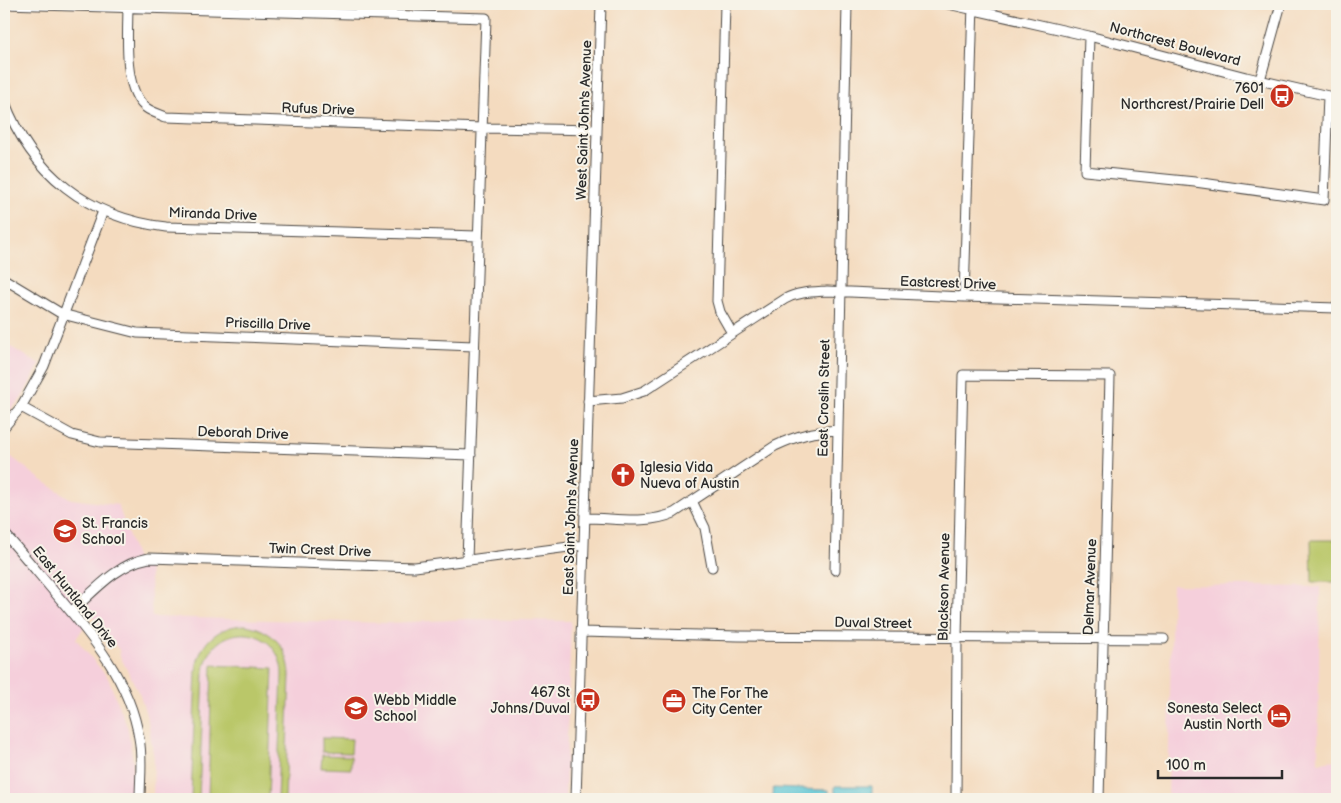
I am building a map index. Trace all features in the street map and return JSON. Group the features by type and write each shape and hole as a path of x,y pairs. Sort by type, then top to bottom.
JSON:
{"street":[{"path":"4,4 259,7 486,18 467,560"},
{"name":"West Saint John's Avenue","path":"594,236 601,4"},
{"path":"725,4 717,301 720,312 732,333"},
{"name":"East Croslin Street","path":"835,570 847,4"},
{"name":"Northcrest Boulevard","path":"948,4 973,7 1337,98"},
{"path":"1260,80 1281,4"},
{"name":"Rufus Drive","path":"128,6 129,66 133,92 143,106 166,117 597,130"},
{"path":"964,297 973,7"},
{"path":"1089,36 1085,171 1195,182 1324,200 1328,96"},
{"name":"Miranda Drive","path":"4,100 20,137 35,158 55,180 77,196 103,211 125,219 166,227 478,236"},
{"path":"4,427 21,407 44,366 62,314 103,211"},
{"name":"East Saint John's Avenue","path":"576,799 594,236"},
{"name":"Priscilla Drive","path":"4,279 62,314 137,333 474,346"},
{"name":"Eastcrest Drive","path":"588,401 622,398 644,391 792,296 806,292 827,291 840,293 1337,308"},
{"name":"Blackson Avenue","path":"956,799 956,638 963,375 1110,376"},
{"name":"Delmar Avenue","path":"1099,799 1110,376"},
{"name":"Deborah Drive","path":"21,407 72,435 100,442 471,455"},
{"path":"585,518 642,520 655,519 674,513 775,446 812,432 837,430"},
{"path":"692,501 705,528 712,568"},
{"name":"East Huntland Drive","path":"4,533 72,612 110,663 133,713 139,737 141,755 140,799"},
{"name":"Twin Crest Drive","path":"72,612 111,575 137,560 149,558 415,567 584,545"},
{"name":"Duval Street","path":"582,632 738,636 1164,639"}],"shaded area":[{"path":"4,343 40,364 21,399 4,416"},
{"name":"Webb Middle School","path":"4,451 40,479 71,499 118,505 137,560 149,558 152,617 388,623 468,619 571,621 565,799 153,799 154,759 148,721 140,695 120,656 119,650 92,615 76,639 108,678 128,729 133,762 131,799 4,799"},
{"path":"1172,585 1320,587 1318,762 1337,760 1337,799 1168,799"}],"green space":[{"path":"1311,540 1337,540 1337,582 1312,582"},
{"path":"235,626 255,627 271,635 282,648 289,665 285,799 277,799 282,674 278,657 270,645 258,637 245,634 231,636 219,642 209,654 204,671 199,799 191,799 198,660 206,644 218,633"},
{"path":"212,665 273,668 268,799 208,799"},
{"path":"322,738 352,739 351,753 322,752"},
{"path":"322,755 351,756 351,769 321,768"}],"water":[{"path":"835,786 872,786 872,799 835,799"},
{"path":"773,788 829,790 829,799 772,799"}],"place":[{"name":"7601 Northcrest/Prairie Dell","path":"1282,96"},
{"name":"Iglesia Vida Nueva of Austin","path":"623,475"},
{"name":"St. Francis School","path":"65,531"},
{"name":"467 St Johns/Duval","path":"588,700"},
{"name":"The For The City Center","path":"674,701"},
{"name":"Webb Middle School","path":"356,708"},
{"name":"Sonesta Select Austin North","path":"1279,716"}]}
